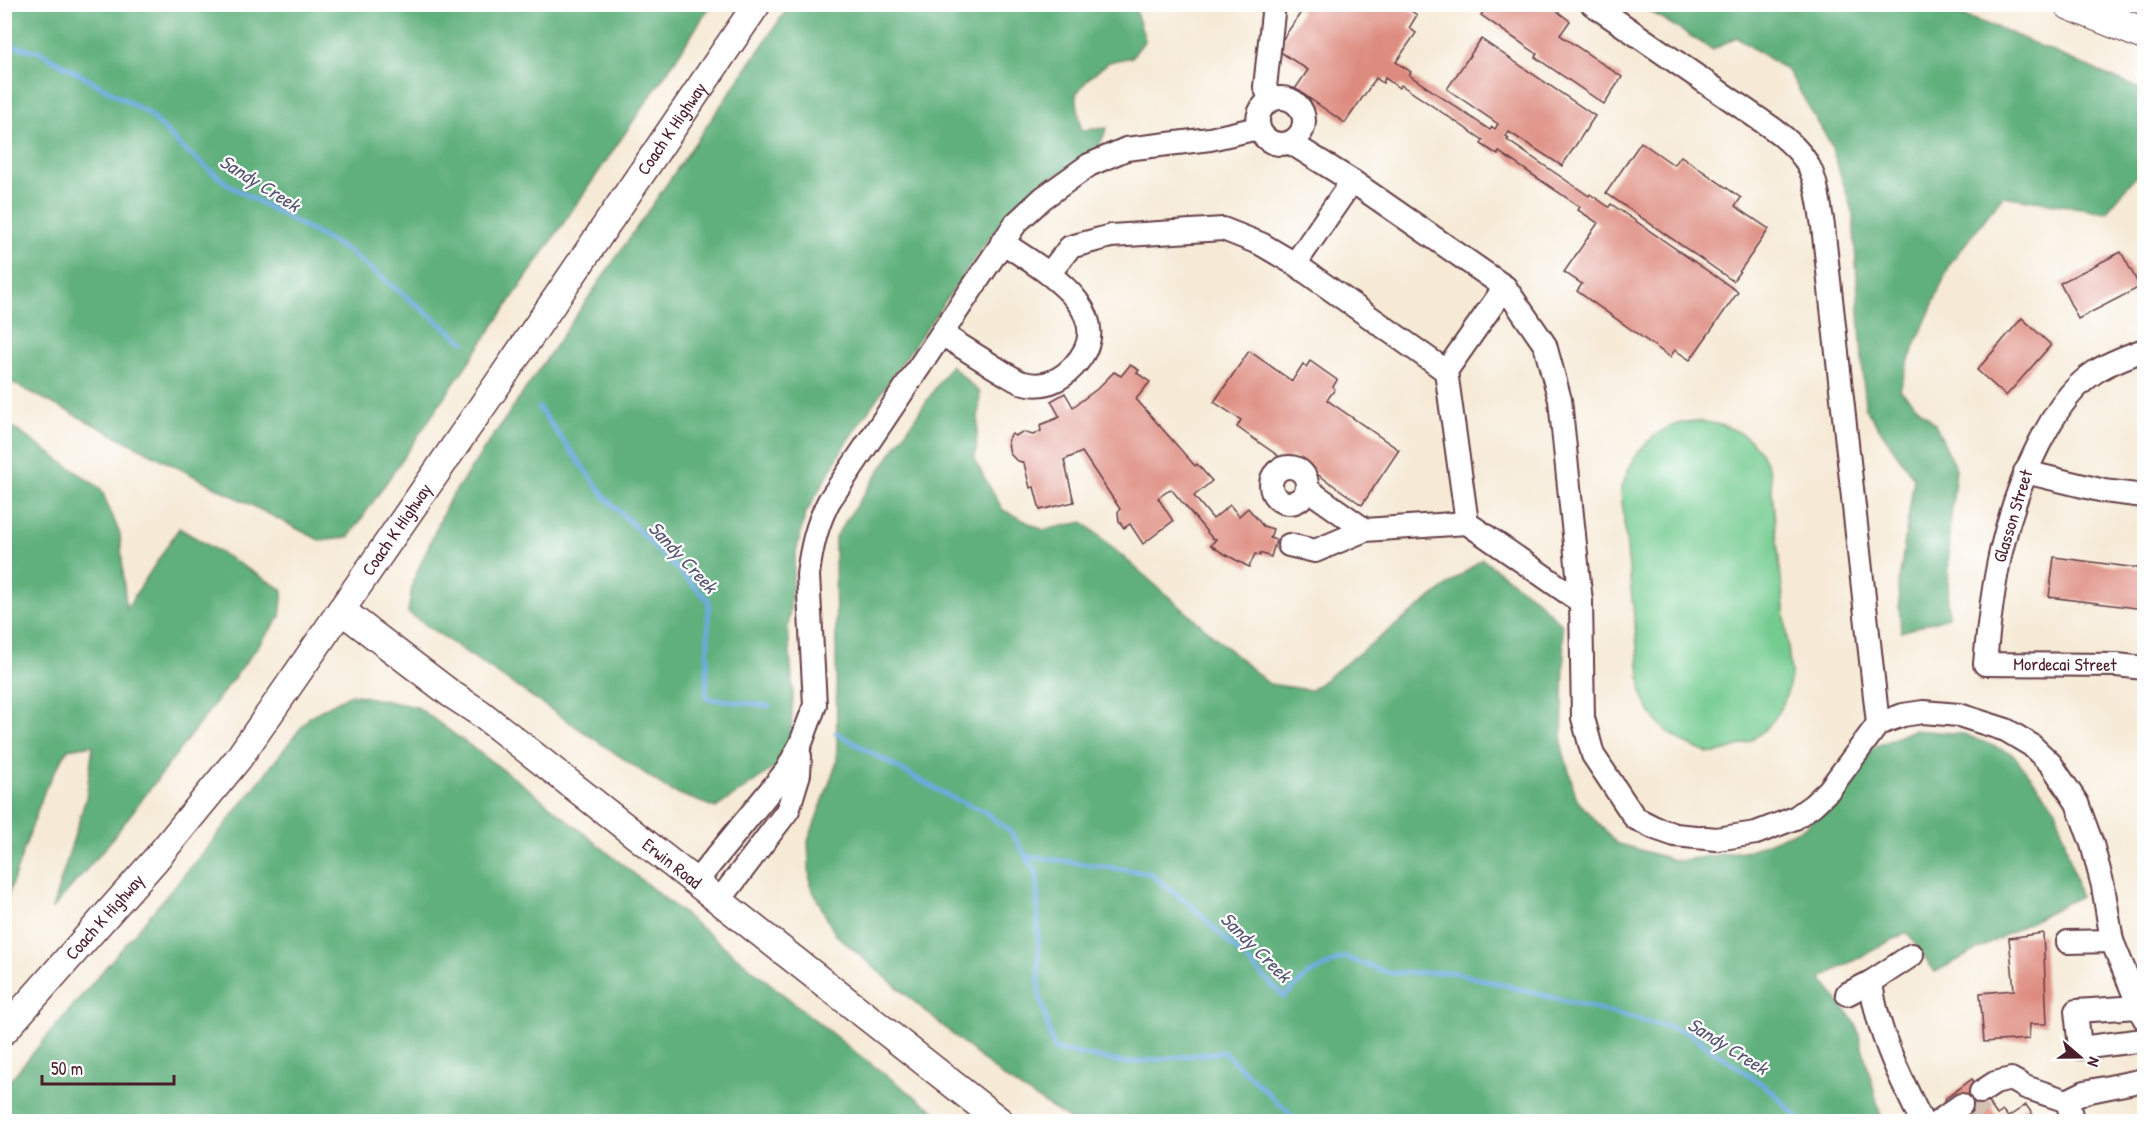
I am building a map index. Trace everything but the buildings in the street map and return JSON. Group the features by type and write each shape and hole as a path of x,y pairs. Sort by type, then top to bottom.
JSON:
{"highway":[{"path":"2070,4 2145,34"}],"main road":[{"name":"Coach K Highway","path":"4,1031 156,859 238,759 757,4"},
{"name":"Erwin Road","path":"341,610 451,694 480,713 1001,1122"}],"street":[{"path":"1271,100 1265,87 1274,4"},
{"path":"1592,4 1772,128 1798,150 1811,168 1823,226 1878,724"},
{"path":"1284,98 1292,101 1303,113 1302,132 1291,142 1282,145 1274,144 1262,135 1258,128 1260,110 1271,100 1284,98"},
{"path":"695,883 788,770 815,705 808,575 819,520 829,501 1016,223 1042,198 1089,165 1126,149 1210,139 1258,128"},
{"path":"1291,142 1505,286 1545,345 1560,400 1581,602 1583,718 1593,755 1635,818 1675,835 1716,839 1756,833 1795,818 1829,790 1878,724 1903,715 1923,712 1959,715 2006,730 2031,746 2051,764 2077,803 2092,844 2103,886 2112,941 2142,1012 2076,1011 2080,1048 2145,1040"},
{"path":"1296,264 1352,181"},
{"path":"1049,274 1070,247 1111,236 1223,229 1261,244 1296,264 1446,371"},
{"path":"942,334 1021,383 1041,386 1058,379 1078,362 1084,351 1089,332 1088,323 1080,304 1072,293 1049,274 1002,242"},
{"path":"1467,523 1446,371 1505,286"},
{"name":"Glasson Street","path":"1985,664 1990,603 1996,574 2014,501 2025,472 2048,428 2078,386 2093,373 2109,364 2145,350"},
{"path":"2025,472 2104,491 2145,496"},
{"path":"1304,494 1357,532"},
{"path":"1289,544 1315,550 1330,546 1357,532 1467,523 1581,602"},
{"name":"Mordecai Street","path":"1985,664 2117,665 2145,668"},
{"path":"719,901 788,810 799,774 801,742"},
{"path":"2068,942 2112,941"},
{"path":"1847,994 1871,982 1912,955"},
{"path":"1871,982 1892,1061 1922,1122"},
{"path":"1983,1095 1995,1083 2011,1079 2070,1111 2085,1092 2145,1080"},
{"path":"1938,1122 1960,1113"}],"green space":[{"path":"5,4 711,5 349,537 321,541 5,381"},
{"path":"790,5 1134,5 1145,40 1132,57 1109,62 1089,78 1076,94 1081,130 1107,128 1099,146 1076,168 1045,179 1002,220 847,441 805,515 795,557 788,629 793,692 791,735 778,765 716,808 671,791 408,613 413,581 449,500"},
{"path":"1640,5 1931,5 2001,29 2144,91 2144,167 2106,212 2003,196 1951,262 1908,362 1900,390 1935,424 1956,469 1949,536 1948,617 1901,632 1898,588 1914,478 1865,408 1853,214 1831,145 1788,71 1736,37 1713,50"},
{"path":"951,365 980,393 975,461 1003,510 1043,530 1083,522 1269,684 1311,690 1482,559 1537,600 1562,625 1564,656 1562,747 1577,800 1616,843 1678,861 1750,850 1806,827 1839,791 1872,748 1913,730 1964,734 2013,754 2056,809 2080,896 1935,972 1907,932 1821,978 1856,1024 1884,1121 1074,1122 1004,1078 835,934 810,885 808,841 837,762 835,537"},
{"path":"1696,421 1721,425 1742,434 1758,449 1770,472 1791,675 1785,699 1774,720 1747,743 1714,753 1699,750 1674,737 1655,719 1642,694 1621,491 1631,464 1647,442 1668,427"},
{"path":"8,424 101,489 120,534 126,609 179,528 283,590 280,617 106,847 52,909 86,798 93,745 68,749 45,789 5,904 4,426"},
{"path":"351,694 417,707 529,789 851,1049 948,1121 5,1121 5,1086 212,842 310,716"}],"waterway":[{"name":"Sandy Creek","path":"4,44 40,52 148,113 180,146 230,186 348,251 464,342"},
{"name":"Sandy Creek","path":"539,408 606,498 709,601 706,698 769,706"},
{"path":"836,733 952,798 982,810 1011,832 1037,874 1039,992 1054,1049 1126,1063 1224,1052 1299,1122"},
{"name":"Sandy Creek","path":"1027,856 1149,873 1194,908 1284,997 1308,975 1344,957 1389,973 1453,972 1687,1032 1773,1092 1802,1122"}],"tunnel":[{"path":"1966,1113 1986,1099"}]}
